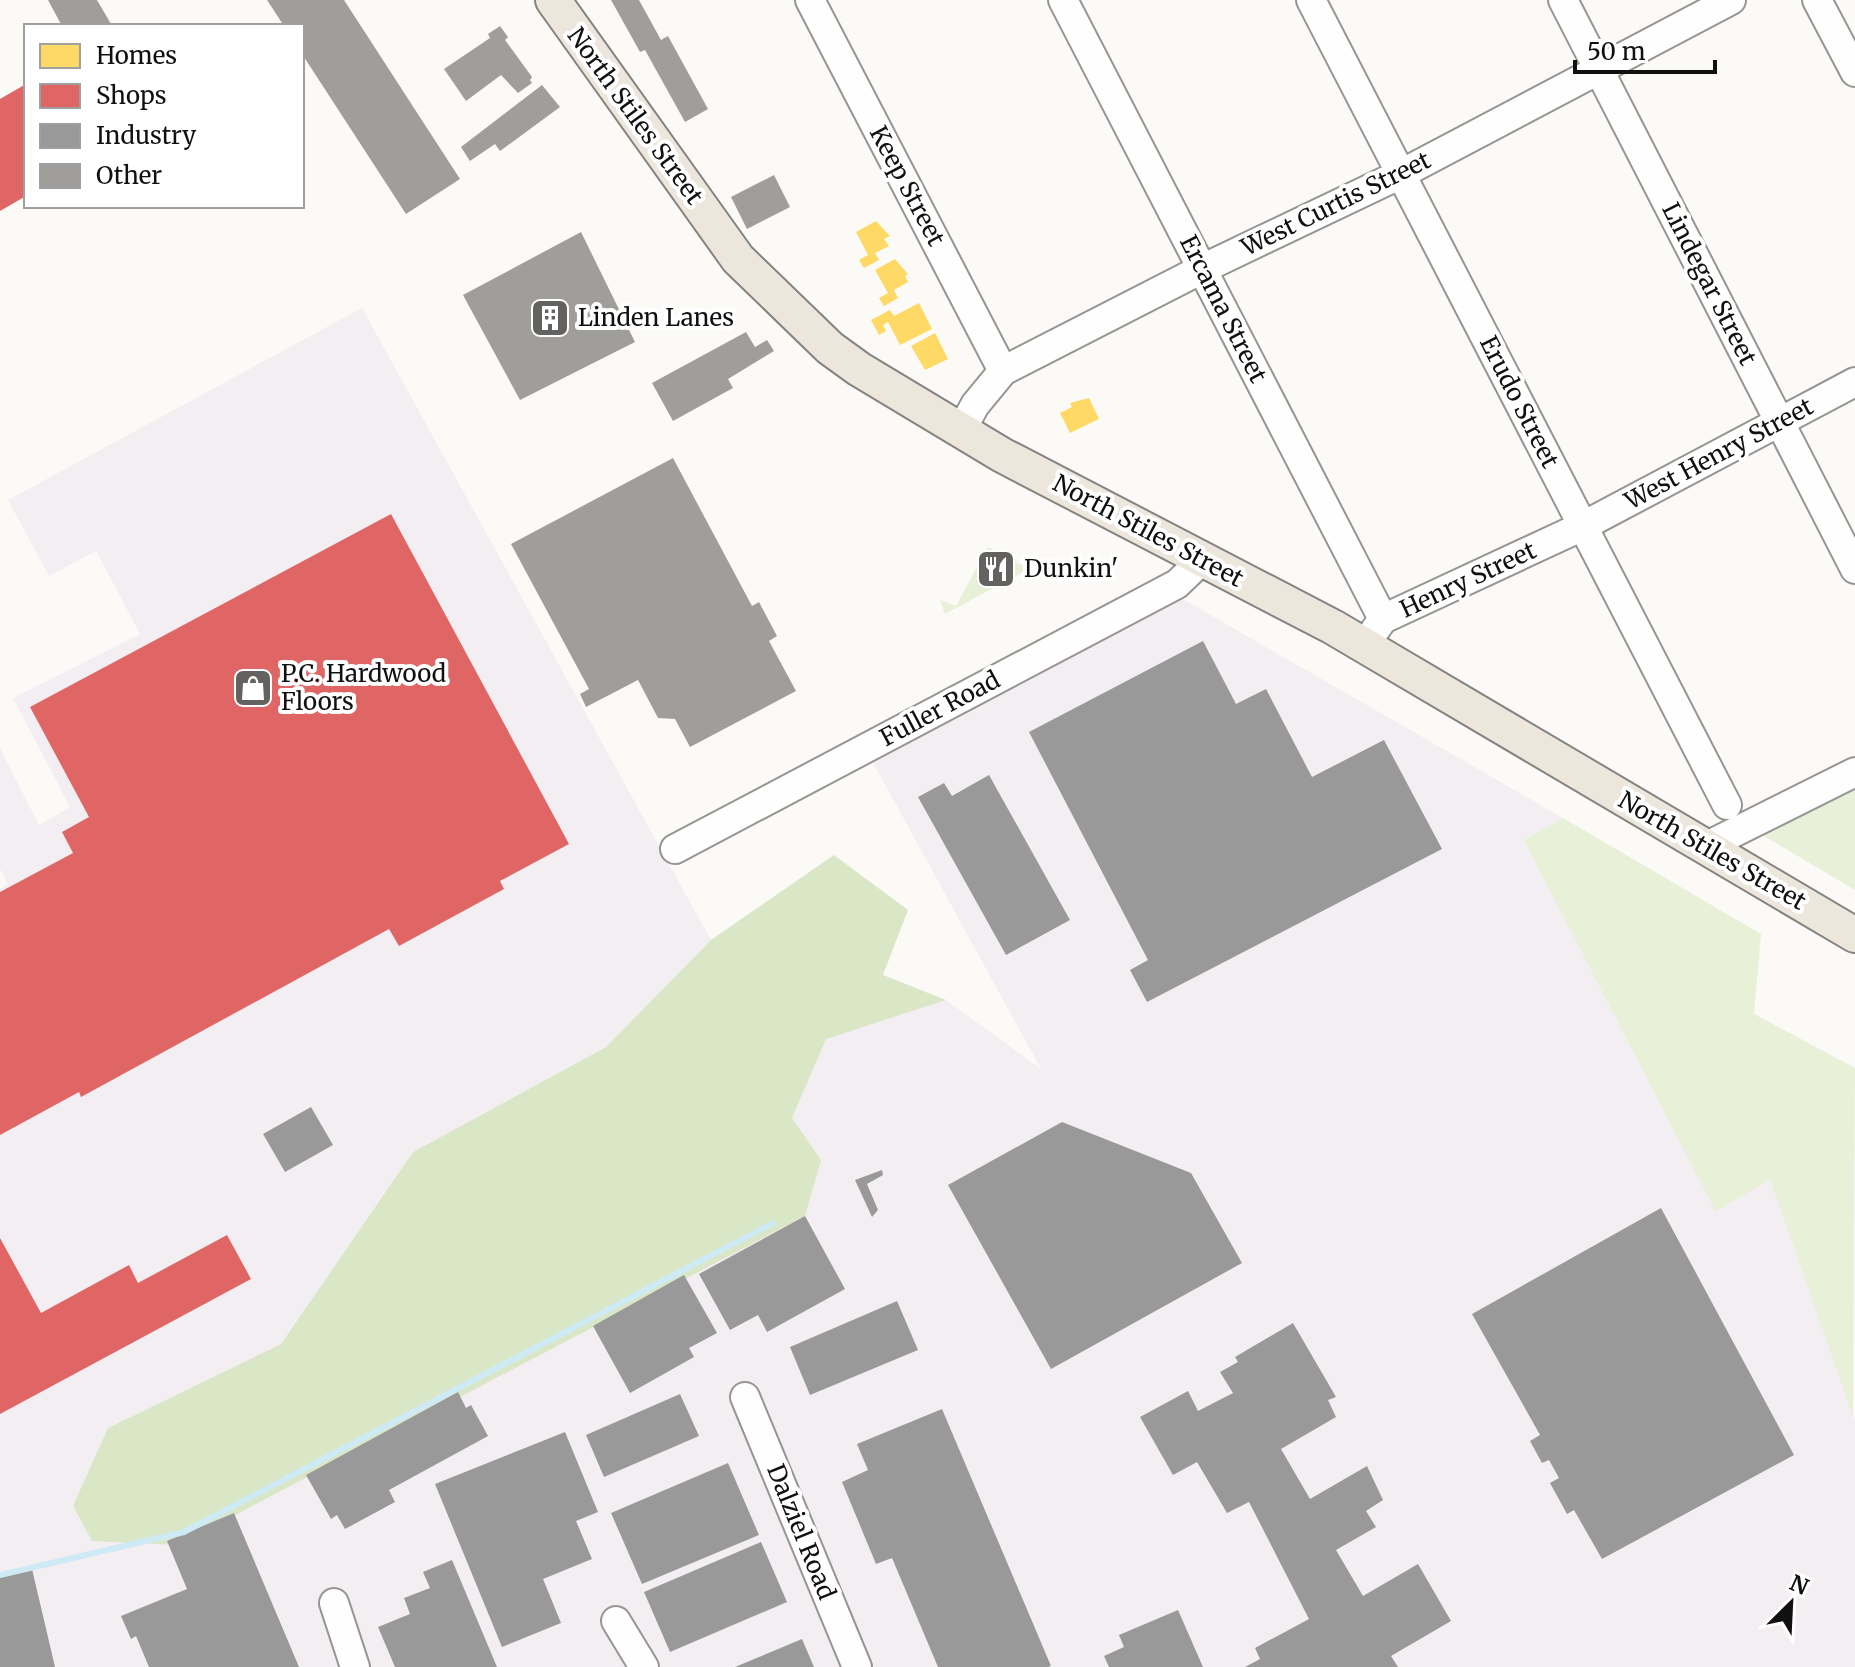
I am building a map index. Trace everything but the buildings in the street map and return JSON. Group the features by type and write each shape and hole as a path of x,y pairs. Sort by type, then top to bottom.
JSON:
{"main road":[{"name":"North Stiles Street","path":"553,0 738,259 830,348 859,369 1002,455 1333,627 1855,935"}],"street":[{"name":"Keep Street","path":"810,0 1003,371"},
{"name":"Ercama Street","path":"1063,0 1383,619"},
{"name":"Erudo Street","path":"1311,0 1727,805"},
{"name":"Lindegar Street","path":"1563,0 1855,569"},
{"name":"West Curtis Street","path":"962,429 975,405 1003,371 1202,269 1401,174 1731,0"},
{"path":"1817,0 1855,72"},
{"name":"West Henry Street","path":"1583,526 1855,382"},
{"name":"Henry Street","path":"1363,647 1383,619 1583,526"},
{"name":"Fuller Road","path":"675,849 1177,584 1201,561"},
{"path":"1705,847 1855,772"},
{"name":"Dalziel Road","path":"745,1397 857,1667"},
{"path":"334,1603 355,1667"},
{"path":"616,1621 644,1667"}],"shaded area":[{"path":"362,308 711,940 606,1047 413,1152 281,1344 108,1428 821,1160 791,1119 826,1038 946,1000 1041,1069 871,759 1181,598 1563,818 1525,840 1717,1212 1770,1178 1855,1419 1855,1667 0,1667 0,889 8,884 0,869 0,748 39,825 70,807 13,698 140,634 96,551 49,576 8,500"}],"green space":[{"path":"988,547 1029,569 945,614 940,600 956,606"},
{"path":"1855,782 1855,890 1759,833"},
{"path":"1563,818 1761,934 1754,1014 1855,1068 1853,1416 1770,1179 1716,1212 1524,840"},
{"path":"834,855 908,910 883,975 946,1000 826,1039 792,1118 821,1160 805,1216 178,1545 92,1541 73,1506 108,1428 281,1344 413,1152 606,1047 711,940"}],"waterway":[{"path":"0,1575 184,1532 773,1223"}],"place":[{"name":"Linden Lanes","path":"550,318"},
{"name":"Dunkin'","path":"996,569"},
{"name":"P.C. Hardwood Floors","path":"253,688"}]}
